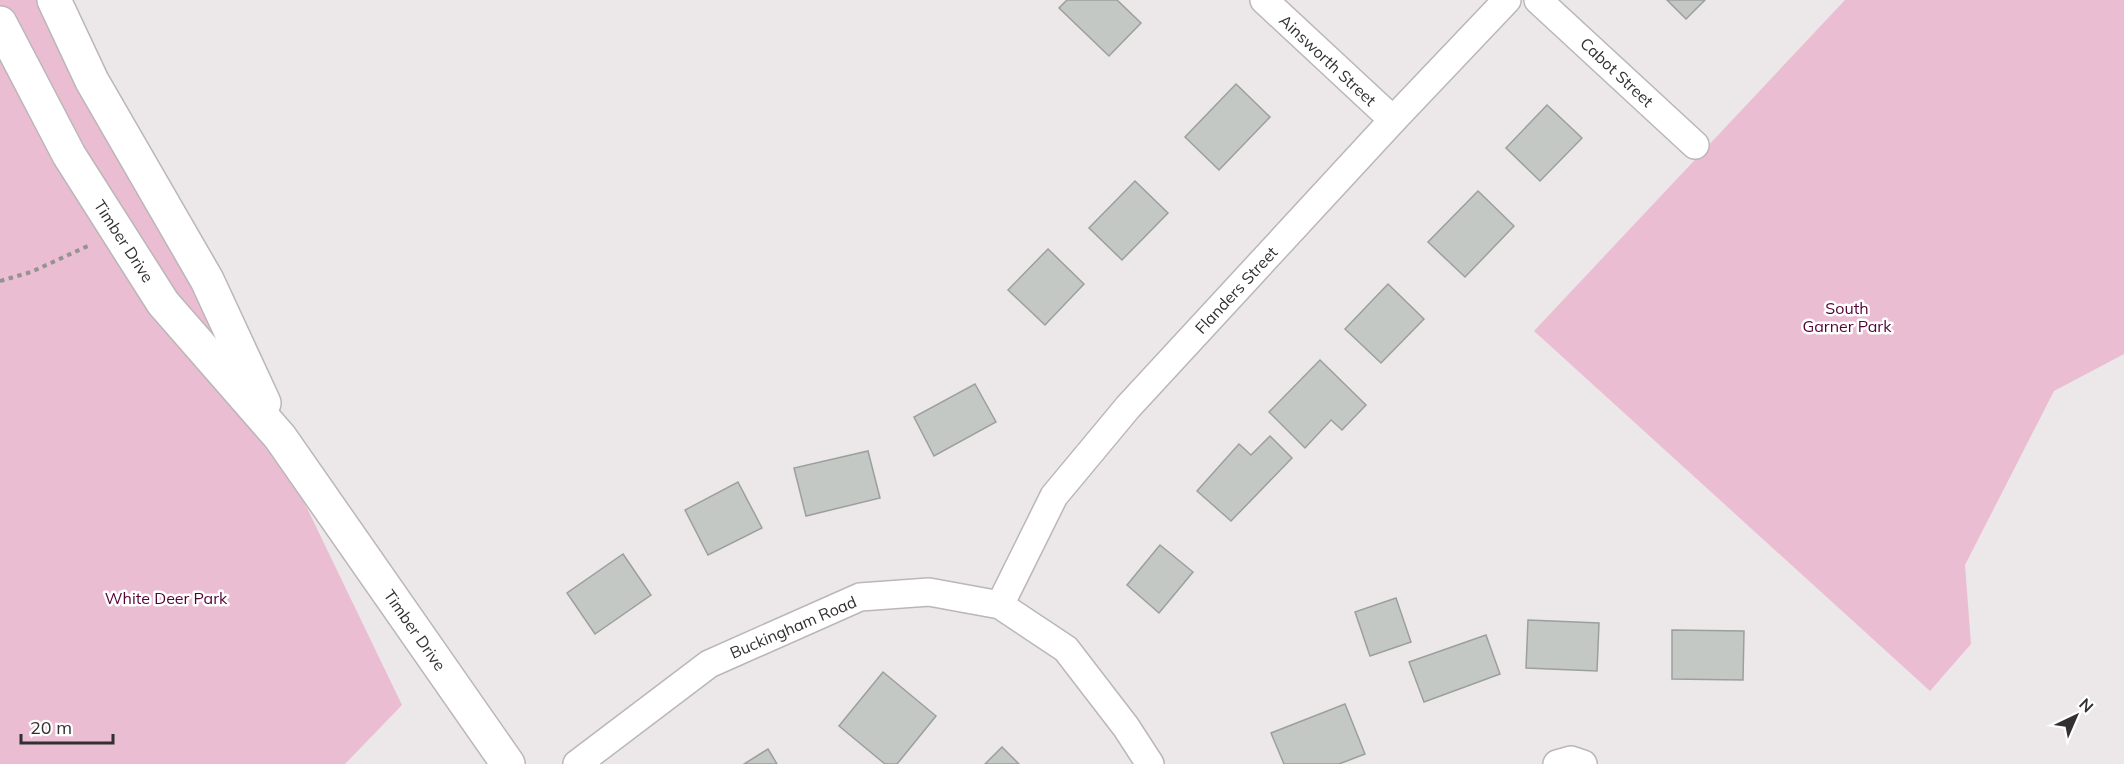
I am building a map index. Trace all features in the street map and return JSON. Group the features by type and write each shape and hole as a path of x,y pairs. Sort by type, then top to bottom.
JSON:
{"main road":[{"name":"Timber Drive","path":"54,0 98,91 207,280 280,437"},
{"name":"Timber Drive","path":"0,23 69,156 163,303 280,437 508,764"}],"street":[{"name":"Ainsworth Street","path":"1264,0 1393,120"},
{"name":"Flanders Street","path":"1000,605 1054,496 1128,407 1507,0"},
{"name":"Cabot Street","path":"1538,0 1695,145"},
{"name":"Buckingham Road","path":"578,764 709,664 860,597 928,592 1000,605 1066,649 1126,727 1150,764"},
{"path":"1557,764 1571,760 1583,764"}],"path":[{"path":"0,281 31,272 93,244"}],"green space":[{"name":"White Deer Park","path":"0,0 62,0 402,705 345,764 0,764"},
{"name":"South Garner Park","path":"1845,0 2124,0 2124,354 2054,391 1965,565 1971,644 1930,691 1534,331"}],"building":[{"path":"1067,0 1117,0 1141,23 1109,56 1059,8"},
{"path":"1667,0 1705,0 1686,19"},
{"path":"1236,84 1270,117 1219,170 1185,137"},
{"path":"1547,105 1582,138 1540,181 1506,148"},
{"path":"1135,181 1168,213 1122,260 1089,228"},
{"path":"1478,191 1514,226 1465,277 1428,242"},
{"path":"1048,249 1084,284 1045,325 1008,290"},
{"path":"1388,284 1424,319 1381,363 1345,329"},
{"path":"1320,360 1366,405 1342,430 1331,420 1305,448 1269,412"},
{"path":"975,384 996,422 934,456 914,417"},
{"path":"1270,436 1292,458 1231,521 1197,491 1239,444 1251,455"},
{"path":"868,451 880,498 806,516 794,468"},
{"path":"738,482 762,528 708,555 685,510"},
{"path":"1160,545 1193,572 1159,613 1127,585"},
{"path":"623,554 651,595 595,634 567,593"},
{"path":"1396,598 1411,642 1370,656 1355,612"},
{"path":"1528,620 1599,623 1597,671 1526,668"},
{"path":"1672,630 1744,631 1743,680 1672,679"},
{"path":"1486,635 1500,674 1424,702 1409,662"},
{"path":"883,672 936,716 897,764 885,764 839,726"},
{"path":"1345,704 1365,754 1339,764 1284,764 1271,733"},
{"path":"1002,747 1019,764 985,764"},
{"path":"768,749 777,764 744,764"}]}
